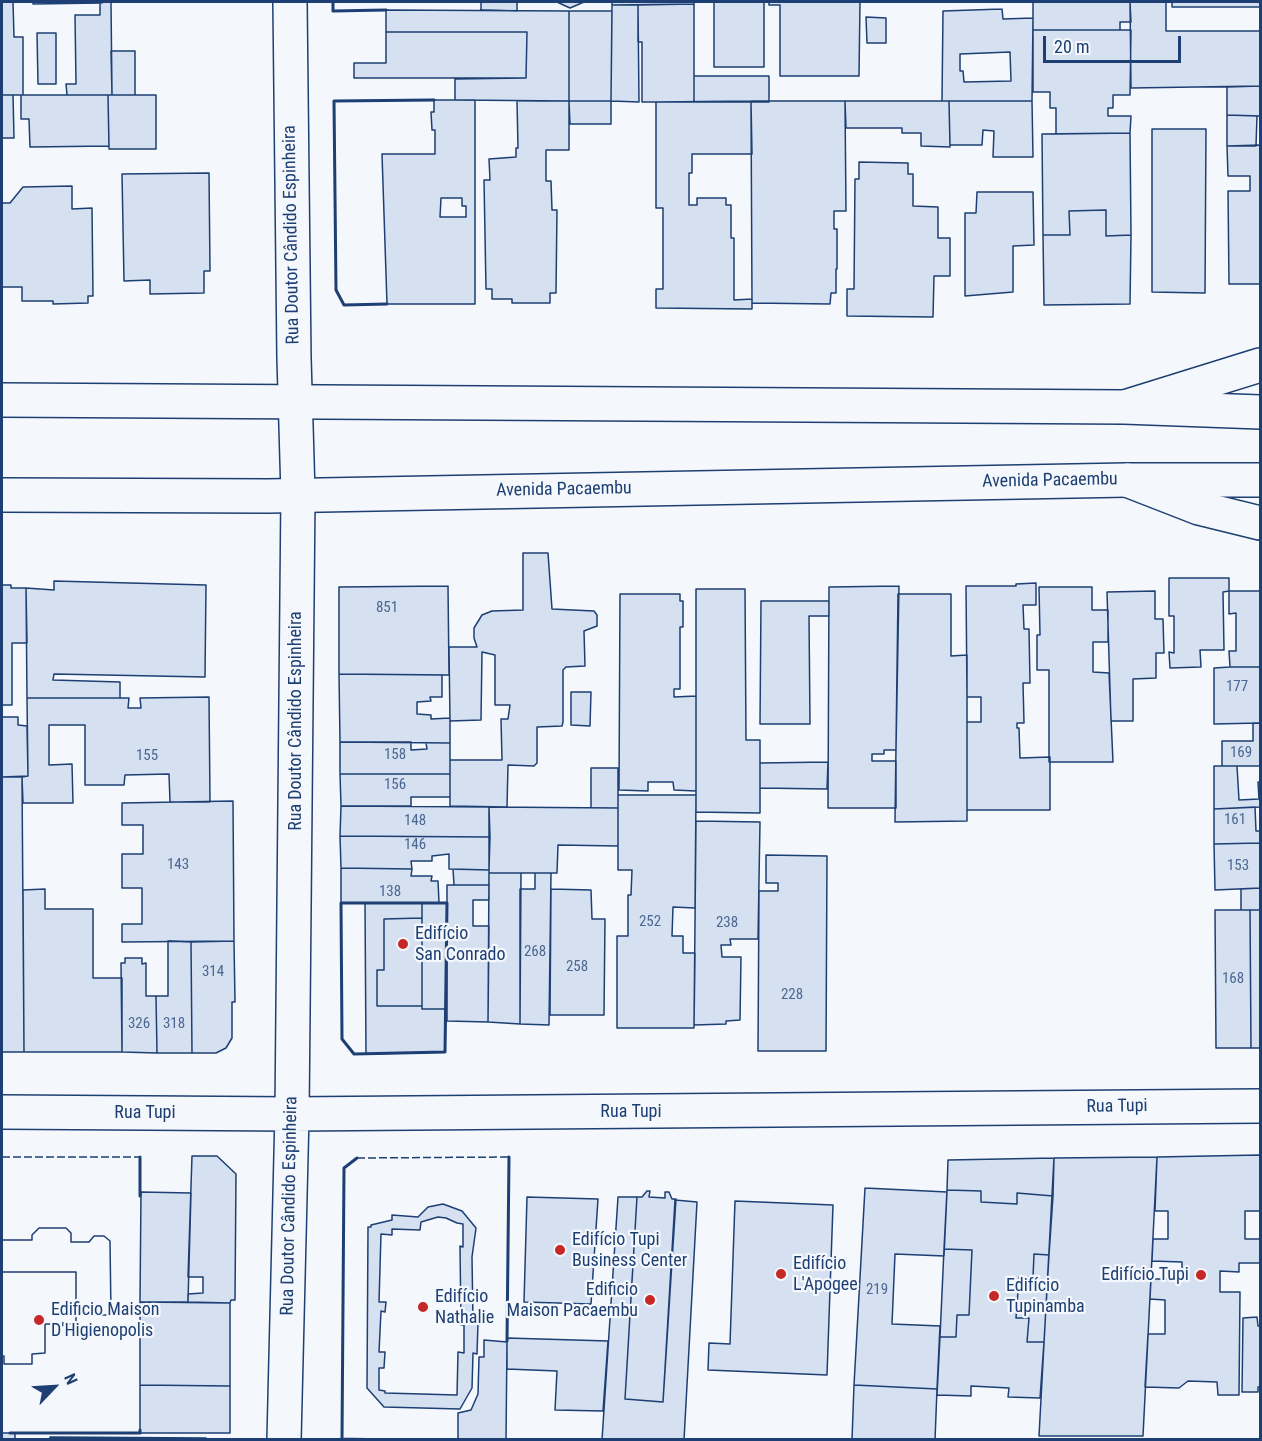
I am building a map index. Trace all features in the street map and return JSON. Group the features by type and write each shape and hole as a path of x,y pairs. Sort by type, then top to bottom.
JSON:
{"street":[{"name":"Rua Doutor Cândido Espinheira","path":"284,1440 292,1114 298,494 290,2"},
{"path":"1124,407 1260,365"},
{"path":"2,400 1124,407 1260,412"},
{"name":"Avenida Pacaembu","path":"1127,480 1199,508 1260,523"},
{"name":"Avenida Pacaembu","path":"2,495 298,494 1127,480 1260,480"},
{"name":"Rua Tupi","path":"2,1112 292,1114 1260,1106"}],"building":[{"path":"2,2 13,2 14,37 23,37 23,95 2,95"},
{"path":"33,2 102,2 102,3 33,4"},
{"path":"111,2 112,95 67,95 66,84 76,84 75,15 100,15 100,3"},
{"path":"481,2 517,2 517,11 481,10"},
{"path":"557,2 584,2 570,8"},
{"path":"612,2 694,2 694,4 612,5"},
{"path":"714,2 764,2 764,67 714,67"},
{"path":"769,2 860,2 859,76 780,76 780,5 769,5"},
{"path":"1033,2 1130,2 1131,22 1120,22 1120,30 1033,30"},
{"path":"1130,2 1166,2 1166,31 1260,31 1260,86 1131,88"},
{"path":"1172,2 1260,2 1260,7 1172,7"},
{"path":"694,4 694,102 642,102 642,42 638,42 638,5"},
{"path":"612,5 638,5 639,102 611,101"},
{"path":"1002,9 1003,19 1033,18 1032,101 942,101 943,11","holes":["1010,52 1011,81 964,82 963,71 960,71 960,54"]},
{"path":"386,10 569,11 569,101 455,100 455,79 526,78 527,32 386,32"},
{"path":"569,11 612,11 611,101 569,101"},
{"path":"866,17 886,18 886,43 867,43"},
{"path":"1033,30 1131,30 1130,95 1113,95 1113,108 1108,108 1108,116 1131,116 1130,133 1056,134 1056,108 1050,108 1050,92 1033,92"},
{"path":"386,32 527,32 526,78 354,78 354,63 386,63"},
{"path":"37,33 56,33 56,84 38,84"},
{"path":"111,51 135,51 135,95 112,95"},
{"path":"694,76 769,76 769,102 694,102"},
{"path":"1260,86 1260,116 1227,115 1227,87"},
{"path":"2,95 13,95 14,138 2,138"},
{"path":"21,95 108,95 109,146 30,147 29,119 21,119"},
{"path":"108,95 156,95 156,149 109,149"},
{"path":"434,100 475,100 475,304 387,304 382,154 435,154 435,130 432,130 431,112 434,112","holes":["441,198 462,198 462,206 466,206 466,217 440,217"]},
{"path":"517,101 569,101 569,150 546,150 546,181 551,181 552,210 557,210 556,293 550,293 550,303 512,303 512,299 492,299 492,289 486,289 484,180 490,180 489,159 516,157 516,148 518,148"},
{"path":"569,101 611,101 611,124 570,124"},
{"path":"751,101 752,154 692,154 692,173 689,173 689,205 697,205 697,198 726,198 726,205 731,205 731,238 734,238 734,300 752,299 752,309 656,308 656,289 663,289 663,208 656,208 656,102"},
{"path":"751,101 845,101 846,211 834,211 834,229 837,229 836,293 831,293 830,304 752,303"},
{"path":"845,101 949,101 950,147 921,146 921,133 902,133 902,128 846,128"},
{"path":"949,101 1032,101 1033,157 993,157 994,131 983,130 982,145 950,145"},
{"path":"1227,115 1257,116 1256,146 1227,146"},
{"path":"1152,129 1206,129 1205,293 1152,292"},
{"path":"1130,133 1131,235 1106,236 1106,210 1069,211 1070,235 1043,235 1042,134"},
{"path":"1260,145 1260,284 1229,284 1228,191 1250,191 1250,176 1228,176 1227,146"},
{"path":"859,162 908,163 908,174 913,174 913,206 938,207 938,238 950,238 950,276 934,276 933,317 847,316 847,289 854,289 855,179 859,179"},
{"path":"209,173 210,271 204,271 204,293 150,294 150,280 124,281 122,174"},
{"path":"72,186 72,209 92,208 93,296 88,296 88,303 53,304 53,301 22,301 22,287 2,287 2,203 10,203 23,187"},
{"path":"977,192 1033,192 1034,245 1013,246 1013,292 965,296 965,213 976,213"},
{"path":"1106,210 1106,236 1131,235 1130,304 1044,305 1043,235 1070,235 1069,211"},
{"path":"523,553 548,553 552,609 594,611 597,615 597,626 584,631 585,666 566,667 563,670 562,726 537,727 537,763 534,766 508,765 507,807 450,806 450,760 502,760 501,719 508,719 510,705 495,705 495,655 482,652 481,720 450,721 449,647 477,647 474,628 482,615 492,611 523,610"},
{"path":"1169,578 1229,578 1229,591 1223,592 1224,650 1200,650 1201,667 1170,668 1169,652 1174,653 1174,616 1169,616"},
{"path":"54,581 206,585 205,677 54,674 53,680 120,682 120,698 27,698 26,588 54,590"},
{"path":"1036,583 1036,605 1023,605 1024,629 1029,629 1030,683 1023,683 1024,723 1017,723 1017,728 1019,728 1020,758 1050,757 1050,810 967,810 967,722 981,722 981,697 967,697 966,586 1016,586 1016,584"},
{"path":"2,585 11,585 11,588 26,588 27,643 12,643 12,705 2,705"},
{"path":"448,586 449,675 339,674 339,587"},
{"path":"899,586 896,750 884,750 884,754 872,754 872,761 896,761 896,808 828,808 829,587"},
{"path":"1039,587 1092,587 1092,610 1108,610 1108,642 1093,642 1093,672 1109,673 1113,762 1049,762 1049,670 1037,670 1037,635 1040,635"},
{"path":"696,589 745,589 746,740 760,740 760,813 696,812"},
{"path":"1155,591 1155,619 1163,619 1164,653 1156,653 1156,678 1133,679 1133,721 1111,721 1107,592"},
{"path":"1229,591 1260,591 1260,667 1230,667 1229,651 1236,651 1236,613 1229,614"},
{"path":"620,594 680,594 680,601 683,601 683,627 680,627 680,689 674,689 674,697 696,696 696,791 674,790 673,782 648,782 648,791 619,790"},
{"path":"898,594 951,594 951,656 967,655 967,821 895,822"},
{"path":"761,601 829,601 829,616 809,616 810,724 760,724"},
{"path":"1260,667 1260,723 1214,724 1214,668"},
{"path":"339,674 442,675 442,697 430,697 431,701 417,702 417,714 431,715 431,719 450,718 450,743 340,742"},
{"path":"571,692 591,692 590,726 571,725"},
{"path":"209,697 210,802 170,802 169,774 125,775 124,785 85,785 85,725 49,725 49,765 72,764 73,803 23,803 22,777 28,776 27,698 129,698 128,708 141,708 140,698"},
{"path":"2,717 18,717 18,725 27,726 28,776 2,777"},
{"path":"1253,723 1260,723 1260,766 1222,766 1222,741 1253,741"},
{"path":"340,742 411,742 411,750 427,749 426,743 450,743 450,774 340,774"},
{"path":"828,762 827,789 760,788 760,763"},
{"path":"1214,766 1237,766 1239,800 1259,799 1258,782 1260,782 1260,807 1214,809"},
{"path":"591,768 618,768 618,808 591,808"},
{"path":"340,774 450,774 450,797 411,797 411,806 341,806"},
{"path":"2,777 22,777 24,1052 2,1052"},
{"path":"618,795 696,795 695,908 673,907 672,936 683,936 683,953 695,953 694,1028 617,1028 617,936 628,936 628,895 631,895 632,870 618,870"},
{"path":"233,801 234,941 122,942 122,924 142,924 142,888 122,888 122,854 143,854 143,825 122,825 122,803"},
{"path":"341,806 489,807 490,837 340,836"},
{"path":"489,807 618,808 618,846 558,845 557,873 489,873"},
{"path":"1255,807 1256,831 1260,831 1260,843 1214,844 1214,809"},
{"path":"696,821 760,822 758,939 730,939 731,945 721,945 722,957 741,957 740,1020 726,1021 726,1024 694,1025"},
{"path":"340,836 490,837 489,870 449,869 449,854 432,856 432,861 411,861 412,869 341,868"},
{"path":"1260,843 1260,888 1215,890 1214,844"},
{"path":"766,855 827,856 826,1051 758,1051 759,891 778,891 778,883 766,883"},
{"path":"341,868 412,869 411,876 432,876 431,881 438,881 439,903 341,903"},
{"path":"453,869 489,870 489,885 454,885"},
{"path":"489,873 521,873 520,1024 488,1022"},
{"path":"535,873 551,873 549,1025 520,1024 520,889 535,889"},
{"path":"447,885 489,885 489,900 473,900 473,926 489,926 488,1022 447,1021"},
{"path":"1260,888 1260,910 1241,910 1241,889"},
{"path":"45,889 45,909 93,909 93,978 122,978 122,1052 24,1052 23,890"},
{"path":"551,889 591,890 592,919 605,919 604,1015 550,1015"},
{"path":"365,903 422,903 422,918 384,919 384,970 377,970 377,1006 422,1006 422,1009 446,1009 445,1052 366,1054"},
{"path":"422,903 447,903 446,1009 422,1009"},
{"path":"1215,910 1250,910 1251,1048 1216,1048"},
{"path":"1250,910 1260,910 1260,1048 1251,1048"},
{"name":"Edifício San Conrado","path":"422,918 422,1006 377,1006 377,970 384,970 384,919"},
{"path":"168,941 191,942 192,1053 157,1053 156,996 168,996"},
{"path":"234,941 235,1002 232,1002 232,1038 226,1048 216,1053 192,1053 191,942"},
{"path":"125,958 142,958 142,964 146,963 146,996 156,996 157,1053 122,1052 121,963 125,963"},
{"name":"Edifício Tupi","path":"1260,1155 1260,1211 1245,1211 1245,1239 1260,1239 1260,1263 1239,1263 1239,1272 1220,1271 1220,1292 1240,1292 1239,1395 1218,1395 1217,1382 1188,1381 1179,1388 1145,1387 1148,1334 1165,1334 1165,1300 1150,1299 1151,1279 1182,1279 1182,1262 1152,1261 1153,1239 1168,1239 1168,1211 1155,1211 1157,1157"},
{"path":"192,1156 217,1156 236,1174 235,1300 231,1300 230,1303 188,1302 188,1294 203,1293 203,1277 188,1277"},
{"path":"1157,1157 1143,1436 1039,1436 1054,1158"},
{"path":"1054,1158 1053,1196 1017,1193 1017,1204 981,1202 981,1191 947,1190 948,1160"},
{"path":"865,1188 947,1192 944,1256 895,1254 892,1324 940,1326 937,1389 854,1385"},
{"name":"Edifício Tupinamba","path":"947,1190 981,1191 981,1202 1017,1204 1017,1193 1053,1196 1049,1255 1034,1254 1033,1277 1019,1277 1016,1318 1029,1318 1027,1342 1044,1342 1040,1398 1008,1397 1009,1388 971,1386 971,1396 937,1395 940,1337 956,1337 957,1315 969,1315 972,1250 944,1249"},
{"name":"Edificio Maison Pacaembu","path":"650,1191 649,1197 665,1198 665,1192 669,1192 672,1199 676,1199 663,1402 625,1399 637,1197 642,1197"},
{"path":"141,1192 191,1193 188,1302 140,1302"},
{"name":"Edifício Tupi Business Center","path":"527,1197 598,1199 591,1304 524,1302"},
{"path":"618,1197 637,1197 625,1399 663,1402 675,1200 697,1202 684,1440 602,1440"},
{"name":"Edifício L'Apogee","path":"735,1201 833,1205 827,1375 708,1370 709,1343 730,1344"},
{"name":"Edifício Nathalie","path":"443,1204 462,1211 476,1228 472,1257 473,1322 478,1323 477,1354 473,1353 472,1388 460,1409 384,1407 367,1388 368,1227 392,1220 392,1215 418,1217 428,1207"},
{"name":"Edifício Nathalie","path":"438,1217 463,1224 463,1247 460,1246 461,1325 464,1325 464,1353 458,1352 457,1395 385,1393 379,1390 379,1368 384,1368 385,1352 379,1352 381,1311 385,1312 386,1302 379,1302 381,1234 392,1235 392,1229 420,1230 421,1222"},
{"path":"39,1228 66,1228 71,1233 71,1242 89,1242 94,1236 104,1236 110,1241 111,1315 76,1315 76,1272 2,1272 2,1240 32,1240 32,1235"},
{"path":"39,1228 66,1228 71,1233 71,1242 89,1242 94,1236 104,1236 110,1241 111,1315 76,1315 76,1324 45,1324 45,1353 32,1354 32,1364 4,1364 4,1356 2,1356 2,1240 32,1240 32,1235"},
{"path":"944,1249 972,1250 969,1315 957,1315 956,1337 940,1337"},
{"path":"1034,1254 1049,1255 1044,1342 1027,1342 1029,1318 1016,1318 1019,1277 1033,1277"},
{"name":"Edificio Maison D'Higienopolis","path":"2,1272 76,1272 76,1324 45,1324 45,1353 32,1354 32,1364 4,1364 4,1356 2,1356"},
{"path":"140,1302 230,1303 230,1386 140,1385"},
{"path":"1257,1317 1258,1326 1260,1326 1260,1387 1258,1387 1258,1392 1242,1392 1243,1318"},
{"path":"507,1338 608,1341 603,1411 555,1410 557,1371 507,1369"},
{"path":"484,1340 507,1342 506,1440 458,1440 458,1413 471,1410 478,1394 479,1357 484,1357"},
{"path":"140,1385 230,1386 230,1433 140,1433"},
{"path":"854,1385 937,1389 935,1440 852,1440"},
{"path":"2,1433 15,1433 15,1440 2,1440"},
{"path":"50,1437 206,1438 206,1440 50,1440"}],"fence":[{"path":"2,1157 140,1157"},
{"path":"357,1158 509,1157"}],"wall":[{"path":"333,2 333,11 386,10"},
{"path":"387,304 344,305 336,290 334,101 434,100"},
{"path":"341,903 447,903 445,1052 354,1054 342,1039 341,903"},
{"path":"140,1157 140,1196"},
{"path":"507,1341 509,1157"},
{"path":"357,1158 344,1168 342,1439 392,1440"},
{"path":"10,1433 140,1433 140,1430"}],"place":[{"name":"Edifício San Conrado","path":"403,944"},
{"name":"Edifício Tupi Business Center","path":"560,1250"},
{"name":"Edifício L'Apogee","path":"781,1274"},
{"name":"Edifício Tupi","path":"1201,1275"},
{"name":"Edifício Tupinamba","path":"994,1296"},
{"name":"Edificio Maison Pacaembu","path":"650,1300"},
{"name":"Edifício Nathalie","path":"423,1307"},
{"name":"Edificio Maison D'Higienopolis","path":"39,1320"}]}
